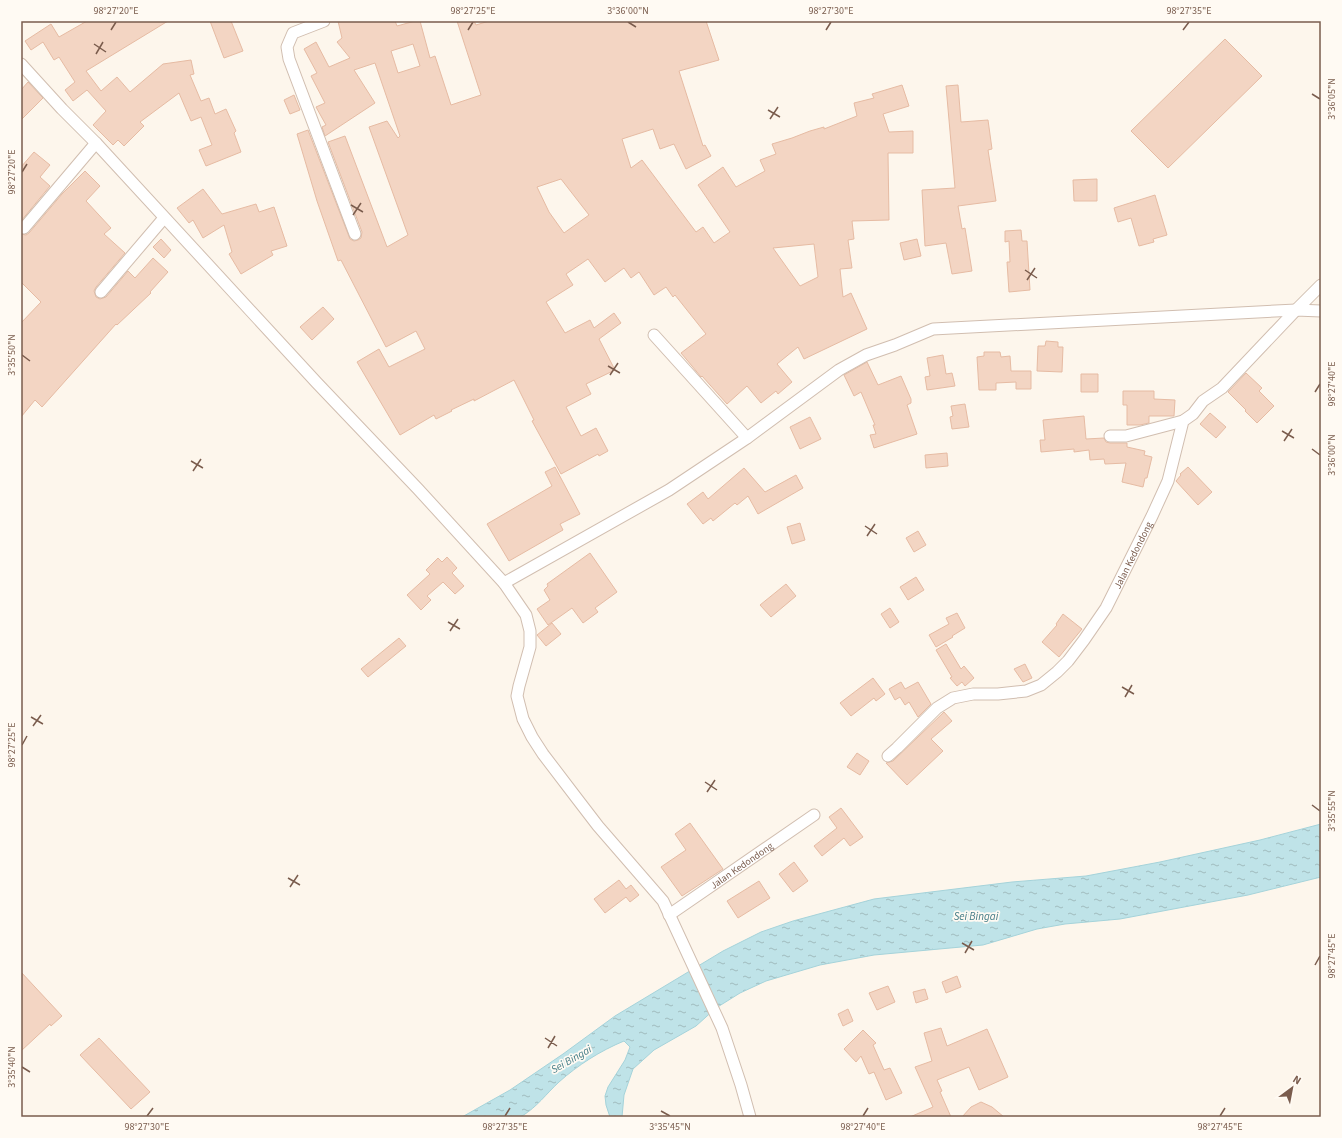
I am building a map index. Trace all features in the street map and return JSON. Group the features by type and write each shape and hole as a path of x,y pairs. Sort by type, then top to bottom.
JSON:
{"street":[{"path":"324,21 293,33 287,47 289,59 355,234"},
{"path":"23,70 96,143 504,583 526,615 530,631 530,647 518,686 517,696 523,719 543,754 598,826 663,901 722,1028 742,1085 750,1117"},
{"path":"24,228 96,143"},
{"path":"101,292 164,218"},
{"path":"1110,436 1126,436 1183,421 1193,414 1203,401 1222,388 1321,285"},
{"path":"504,583 669,490 747,438 839,370 866,355 933,329 1296,310 1321,311"},
{"path":"654,335 747,438"},
{"name":"Jalan Kedondong","path":"888,756 937,708 953,698 973,694 998,694 1026,691 1041,685 1068,661 1092,630 1106,608 1152,516 1168,481 1183,421"},
{"name":"Jalan Kedondong","path":"669,915 814,815"}],"water":[{"name":"Sei Bingai","path":"1321,824 1321,877 1248,895 1120,919 1065,924 1037,929 983,945 874,955 820,965 766,981 740,993 716,1008 696,1026 654,1050 633,1069 624,1095 622,1117 610,1117 605,1096 608,1087 625,1060 630,1047 624,1041 598,1054 574,1070 559,1082 532,1109 520,1117 462,1117 510,1090 615,1016 723,951 761,932 793,921 874,899 1012,882 1086,876 1160,862 1260,840"}],"building":[{"path":"87,21 168,21 86,71 101,91 117,77 130,92 163,64 191,60 194,74 190,75 201,101 209,98 215,114 226,109 236,131 234,133 241,152 206,166 199,150 212,145 201,117 191,121 179,93 140,122 144,126 124,146 118,140 113,145 93,125 106,111 87,90 73,101 65,90 75,82 59,57 54,60 43,42 31,50 25,41 51,24 59,37"},
{"path":"210,21 231,21 243,51 224,58"},
{"path":"338,21 395,21 397,26 420,21 430,58 435,56 451,105 481,95 457,21 474,21 476,25 489,21 706,21 719,60 679,71 703,146 705,145 711,156 686,169 674,144 660,149 653,129 622,139 631,168 642,160 696,232 703,227 714,243 730,232 698,185 723,167 736,187 765,171 760,160 776,154 772,144 824,127 824,129 857,116 854,103 874,98 872,94 902,85 909,106 883,114 889,132 913,131 913,153 888,153 889,220 852,221 854,239 848,240 852,268 840,269 843,297 851,293 867,329 804,359 798,347 777,364 792,382 778,394 776,391 761,403 747,386 727,404 702,376 701,377 681,353 706,334 675,295 673,297 666,287 654,295 639,272 631,278 624,268 605,282 588,259 566,274 573,285 546,302 565,333 590,320 594,328 614,313 621,323 599,339 615,370 586,384 591,394 566,407 581,436 596,428 608,451 599,456 598,454 561,474 532,421 534,420 514,380 474,401 474,399 451,410 452,411 436,419 434,415 400,435 357,362 379,349 389,367 425,349 416,331 386,347 341,260 338,261 317,201 297,134 308,130 350,239 354,241 358,240 361,238 362,232 328,142 345,136 387,247 408,235 369,127 387,121 398,138 400,136 375,63 354,70 375,103 325,136 322,127 326,125 316,107 325,103 311,76 317,73 304,49 316,42 329,67 350,58 337,42 342,38","holes":["413,44 420,66 398,73 391,51","561,179 589,215 564,233 549,212 537,187","814,244 818,277 800,286 773,248"]},
{"path":"1225,39 1262,76 1168,168 1131,131"},
{"path":"28,82 43,98 21,120 21,90"},
{"path":"958,85 961,122 988,120 992,149 988,150 996,201 958,206 962,229 965,228 972,271 952,274 946,243 925,246 922,190 955,188 946,86"},
{"path":"294,95 300,110 290,114 284,100"},
{"path":"34,152 50,165 40,177 50,186 21,221 21,167"},
{"path":"85,171 100,186 86,201 111,228 104,234 125,253 96,287 94,291 96,297 100,299 106,297 128,271 135,278 153,258 168,272 150,292 151,293 117,325 116,324 42,407 35,400 21,417 21,323 41,302 21,282 21,234 26,235 29,233 62,194"},
{"path":"1097,179 1097,201 1074,201 1073,180"},
{"path":"203,189 222,214 256,204 259,212 274,207 287,246 271,251 273,255 241,274 229,254 232,252 224,225 203,238 193,220 189,223 177,208"},
{"path":"1155,195 1167,235 1153,239 1154,242 1139,246 1131,218 1118,222 1114,208"},
{"path":"1021,230 1022,241 1027,241 1030,290 1009,292 1007,262 1010,262 1009,241 1005,242 1005,231"},
{"path":"161,239 171,250 164,258 153,247"},
{"path":"917,239 921,256 904,260 900,243"},
{"path":"323,307 334,319 312,340 300,327"},
{"path":"1046,341 1058,342 1058,347 1063,347 1062,372 1037,371 1038,346 1045,346"},
{"path":"984,352 1000,352 1001,357 1010,356 1011,371 1031,371 1031,389 1016,389 1016,382 996,383 996,390 979,390 977,357 984,356"},
{"path":"943,355 946,374 952,373 955,386 927,390 925,377 930,376 927,358"},
{"path":"867,362 878,385 901,376 911,399 911,403 907,405 917,434 874,448 870,435 876,434 873,425 875,425 861,392 854,396 844,375"},
{"path":"1246,373 1262,388 1259,391 1274,406 1257,423 1228,392"},
{"path":"1081,374 1098,374 1098,392 1081,392"},
{"path":"1123,391 1154,391 1154,399 1175,400 1174,416 1149,416 1149,423 1127,425 1127,405 1123,405"},
{"path":"965,404 969,427 952,429 950,417 953,416 951,406"},
{"path":"1210,413 1226,427 1216,438 1200,424"},
{"path":"1084,416 1086,439 1104,438 1106,442 1110,443 1127,443 1127,447 1145,451 1144,455 1152,457 1147,478 1145,478 1143,487 1122,482 1126,463 1105,464 1104,459 1090,460 1089,450 1074,452 1074,449 1041,452 1040,440 1045,440 1043,420"},
{"path":"810,417 821,439 800,449 790,427"},
{"path":"947,453 948,466 926,468 925,455"},
{"path":"555,467 580,514 560,524 563,530 509,561 487,524 552,486 545,472"},
{"path":"1188,467 1212,492 1198,505 1176,481 1181,475 1180,474"},
{"path":"744,468 765,492 796,475 803,488 758,514 748,496 737,505 735,503 713,521 711,518 703,524 687,504 703,492 708,499"},
{"path":"800,523 805,540 792,544 787,527"},
{"path":"918,531 926,545 914,552 906,538"},
{"path":"590,553 617,592 595,608 598,612 583,623 572,608 548,625 537,609 550,600 544,590 548,586 547,584"},
{"path":"447,557 457,568 452,573 464,586 455,594 443,582 427,596 431,600 421,610 407,595 430,574 426,570 438,558 442,562"},
{"path":"916,577 924,590 908,600 900,587"},
{"path":"786,584 796,596 771,617 760,605"},
{"path":"890,608 899,622 890,628 881,614"},
{"path":"957,613 965,628 936,647 929,635 949,624 946,618"},
{"path":"1063,614 1082,629 1059,657 1042,642 1057,625 1056,624"},
{"path":"552,623 561,634 546,646 537,635"},
{"path":"399,638 406,646 368,677 361,669"},
{"path":"946,644 961,669 964,666 974,678 965,686 962,682 957,686 950,678 952,677 936,650"},
{"path":"1025,664 1032,678 1023,682 1014,669"},
{"path":"873,678 885,694 876,701 874,698 851,716 840,703"},
{"path":"901,682 905,689 918,682 931,704 918,717 909,702 905,705 900,697 895,700 889,689"},
{"path":"944,712 952,721 931,739 943,751 907,785 886,763 893,761"},
{"path":"857,753 869,761 860,775 847,767"},
{"path":"841,808 863,837 850,846 844,838 822,856 814,846 837,828 829,817"},
{"path":"690,823 723,869 682,896 661,867 686,850 675,834"},
{"path":"794,862 808,881 793,892 779,874"},
{"path":"619,880 626,889 631,885 639,895 630,902 626,897 605,913 594,899"},
{"path":"759,881 770,898 738,918 727,901"},
{"path":"21,972 62,1016 51,1026 50,1024 21,1051"},
{"path":"957,976 961,987 946,993 942,982"},
{"path":"888,986 895,1002 877,1010 869,993"},
{"path":"925,989 928,999 916,1003 913,992"},
{"path":"848,1009 853,1021 843,1026 838,1014"},
{"path":"941,1028 947,1046 987,1029 1008,1077 979,1090 969,1067 937,1080 942,1091 940,1092 951,1117 910,1117 933,1107 915,1067 932,1061 924,1033"},
{"path":"863,1030 876,1043 873,1045 884,1070 890,1068 902,1093 886,1100 874,1072 869,1074 861,1056 856,1062 844,1049"},
{"path":"99,1038 150,1092 131,1109 80,1055"},
{"path":"981,1102 992,1107 1004,1117 962,1117 971,1107"}]}
